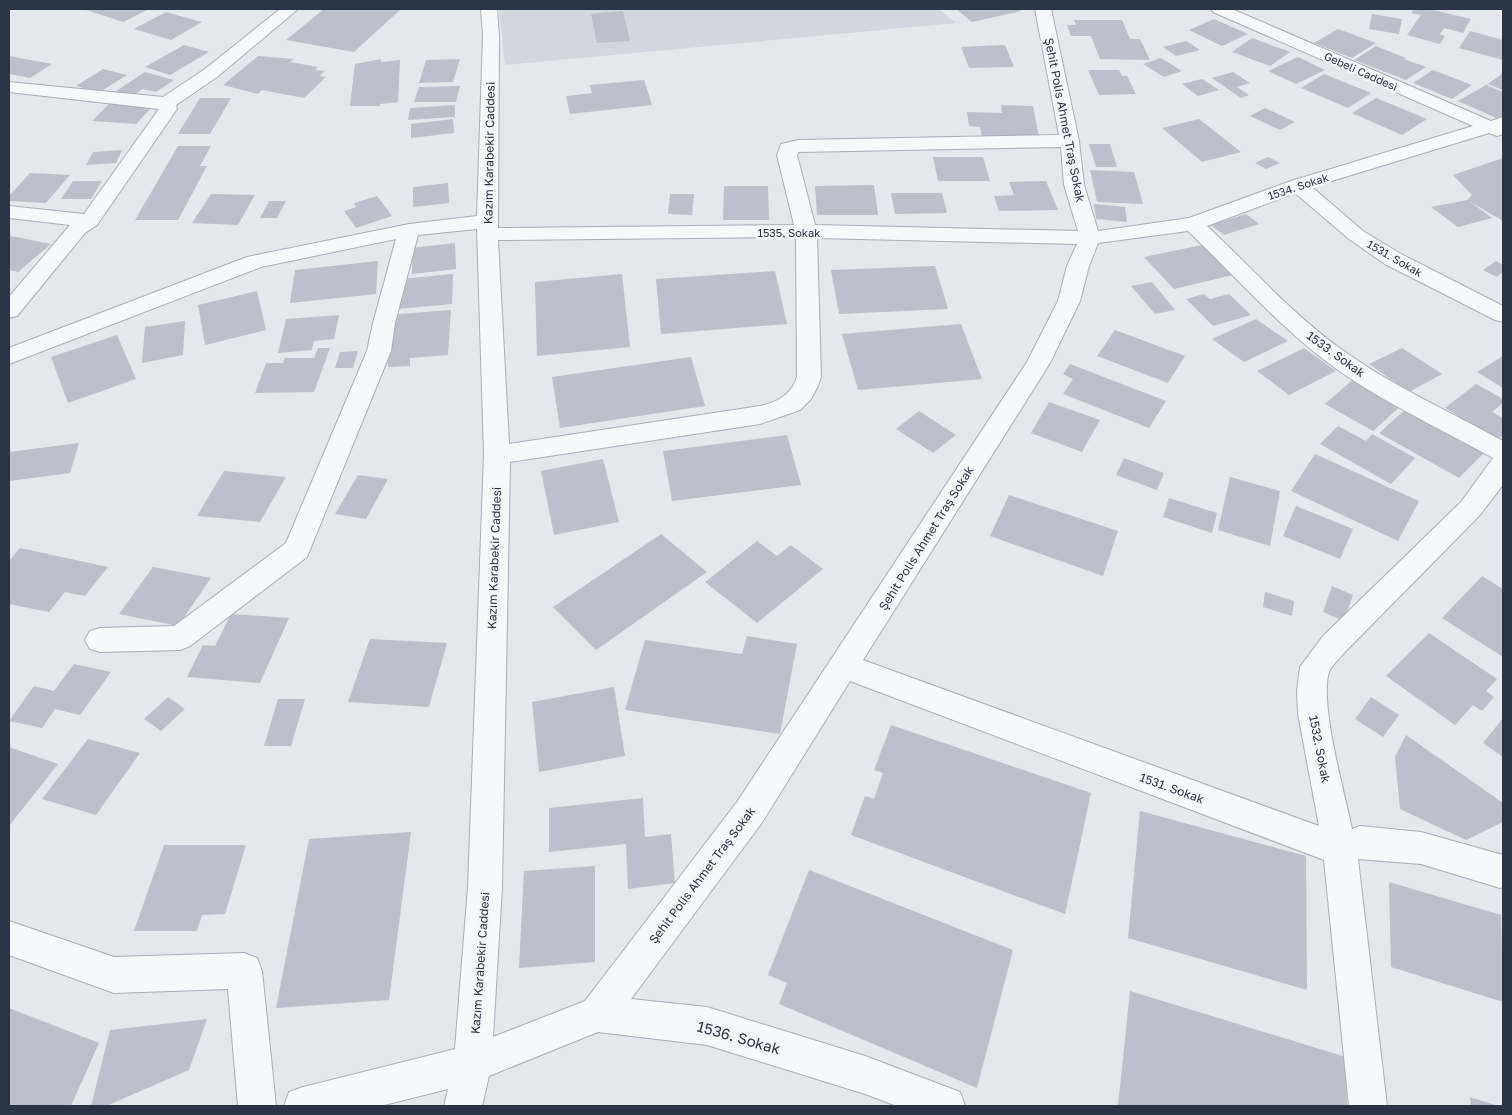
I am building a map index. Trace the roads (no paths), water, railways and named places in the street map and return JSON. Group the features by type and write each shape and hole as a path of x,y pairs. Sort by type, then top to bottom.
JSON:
{"street":[{"path":"9,87 167,103 210,74 290,9"},
{"name":"Kazım Karabekir Caddesi","path":"463,1106 473,1064 485,887 497,455 488,228 491,35 489,9"},
{"name":"Şehit Polis Ahmet Traş Sokak","path":"598,1014 749,813 1038,363 1069,301 1078,266 1090,238 1074,185 1070,141 1043,9"},
{"name":"Gebeli Caddesi","path":"1219,9 1499,128"},
{"path":"9,311 78,229 90,220 168,109 167,103"},
{"name":"1534. Sokak","path":"1090,238 1193,224 1298,185 1499,128"},
{"path":"497,455 760,415 780,410 795,402 806,390 809,377 806,231 786,155 788,148 799,146 1070,141"},
{"name":"1531. Sokak","path":"1298,185 1356,235 1393,259 1503,315"},
{"path":"9,212 90,220"},
{"name":"1533. Sokak","path":"1193,224 1312,337 1501,467"},
{"name":"1535. Sokak","path":"9,356 255,262 410,230 488,228 806,231 1090,238"},
{"path":"100,640 180,638 297,550 379,351 384,323 410,230"},
{"name":"1532. Sokak","path":"1368,1106 1340,850 1313,714 1315,667 1334,645 1470,509 1501,467"},
{"name":"1531. Sokak","path":"845,666 1340,850"},
{"path":"1340,850 1360,842 1421,848 1500,872 1503,871"},
{"path":"9,938 114,976 244,971 257,1106"},
{"name":"1536. Sokak","path":"303,1106 473,1064 598,1014 707,1026 865,1076 946,1106"}]}
